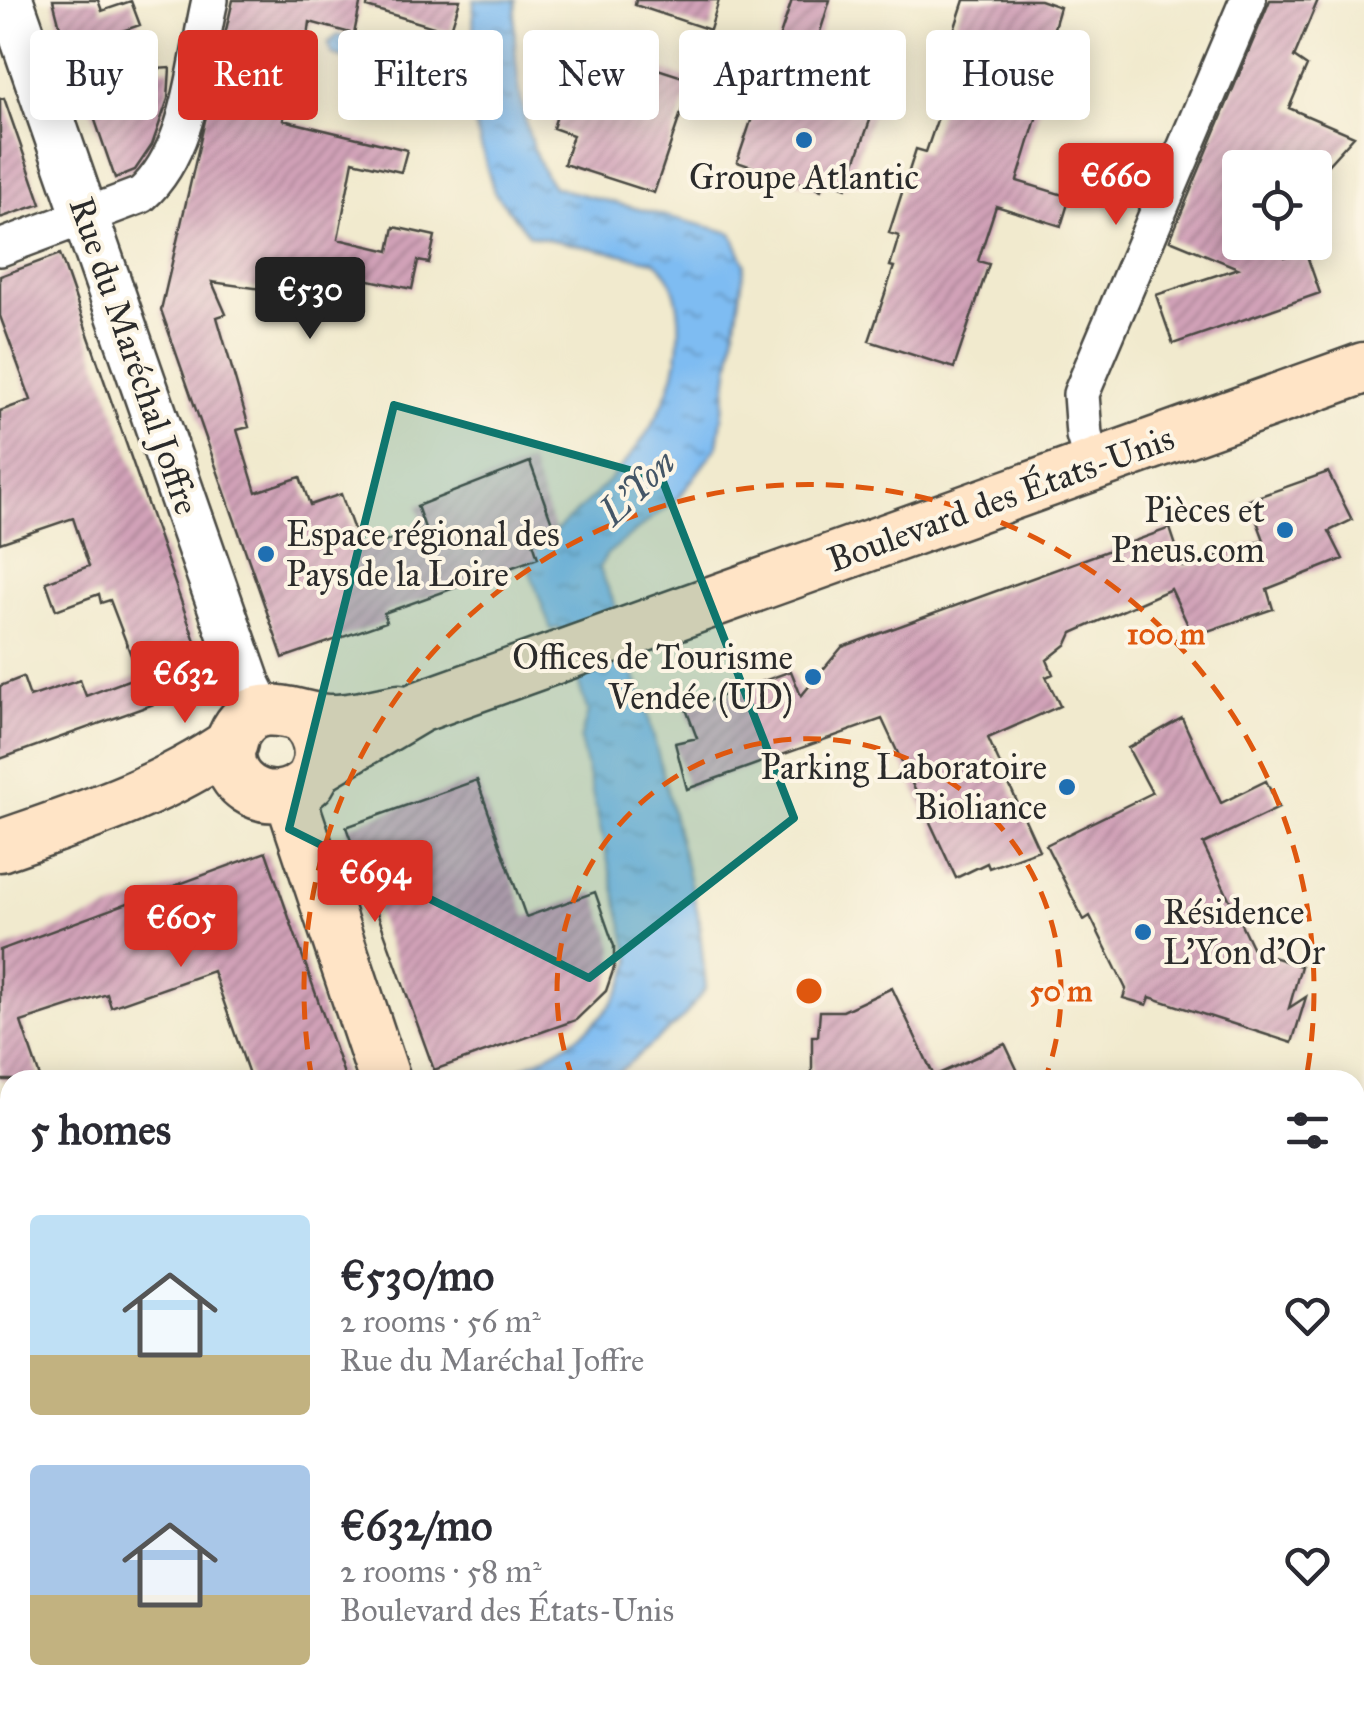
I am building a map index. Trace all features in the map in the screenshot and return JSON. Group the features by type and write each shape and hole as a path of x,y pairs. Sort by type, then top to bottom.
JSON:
{"main road":[{"name":"Boulevard des États-Unis","path":"419,707 1364,368"},
{"path":"0,846 193,770 264,724 332,720 419,707"},
{"path":"74,820 138,804 287,785 419,707"},
{"path":"264,724 317,739 287,785"},
{"path":"264,724 235,774 287,785"},
{"path":"287,785 382,1070"}],"street":[{"name":"Rue du Maréchal Joffre","path":"10,0 264,724"},
{"path":"0,248 142,196 159,180 176,146 210,0"},
{"path":"1093,465 1084,434 1081,394 1248,0"}],"highlighted area":[{"path":"394,405 662,479 794,818 589,978 289,829"}],"water":[{"name":"L'Yon","path":"474,0 516,0 515,45 523,120 553,187 732,233 745,263 718,445 680,496 607,554 599,567 616,607 613,614 648,715 698,914 706,988 684,1017 621,1070 516,1070 559,1049 596,1021 623,984 631,961 580,740 588,712 562,632 559,627 551,630 527,563 536,559 532,552 612,477 655,420 670,388 678,353 678,307 669,278 654,261 529,235 494,192 474,120 503,120 503,30 473,30"},
{"path":"338,35 338,57 332,55 328,43"}],"building":[{"path":"53,0 98,0 102,11 131,1 140,25 125,30 61,30"},
{"path":"233,0 361,0 355,30 310,22 309,30 226,30"},
{"path":"368,0 460,0 451,30 367,7"},
{"path":"636,0 719,0 710,30 635,5"},
{"name":"Groupe Atlantic","path":"792,0 830,0 821,30 782,30"},
{"path":"964,0 1040,0 1060,7 1053,30 954,30"},
{"path":"1270,0 1318,0 1294,57 1307,66 1289,108 1354,136 1332,160 1332,150 1222,150 1222,260 1308,260 1320,293 1173,344 1156,295 1238,268 1170,240"},
{"path":"170,68 168,99 152,145 135,170 115,178 95,120 158,120 158,69"},
{"path":"659,69 679,76 679,119 654,193 564,164 573,135 553,128 556,120 659,120"},
{"path":"4,98 41,204 0,218 0,99"},
{"path":"205,120 283,120 407,150 401,172 353,161 338,239 389,251 394,227 435,236 429,263 418,261 412,289 303,266 306,286 269,290 212,282 226,314 217,317 249,427 237,430 256,492 300,477 310,505 341,494 361,550 425,528 417,506 530,462 555,531 532,539 538,558 384,613 386,622 283,658 161,310"},
{"name":"Groupe Atlantic","path":"751,120 870,120 846,188 824,180 821,190 737,162"},
{"path":"937,120 1036,120 1017,181 1070,197 1061,226 996,206 978,261 989,264 954,368 869,341 894,267 890,266 899,236 889,233 916,149 926,152"},
{"path":"60,254 210,684 0,759 0,686 23,677 30,697 80,680 86,696 139,676 110,600 101,603 99,594 56,610 46,582 89,566 73,518 0,543 0,411 31,400 0,316 0,276"},
{"path":"1328,472 1352,520 1329,531 1343,559 1267,589 1273,609 1193,636 1171,589 1072,633 1067,644 1047,660 1053,674 1046,677 1060,706 988,738 1039,850 989,868 987,863 956,878 882,719 687,789 675,743 697,738 686,709 791,671 801,696 842,647 1170,528 1183,567 1264,540 1249,500"},
{"path":"1182,718 1221,803 1266,781 1279,808 1203,844 1254,951 1301,966 1289,1008 1306,997 1292,1043 1150,997 1147,1005 1123,998 1126,989 1090,916 1084,920 1046,845 1152,793 1128,748"},
{"path":"477,780 526,917 595,892 614,946 614,968 606,991 576,1020 434,1070 346,827"},
{"path":"266,852 342,1070 248,1070 213,971 111,1007 107,994 21,1022 38,1070 0,1070 0,950"},
{"path":"892,988 931,1070 812,1070 812,1036 818,1036 820,1011 843,1011"},
{"path":"1005,1044 1017,1070 947,1070"}],"place":[{"name":"Groupe Atlantic","path":"804,140"},
{"name":"Pièces et Pneus.com","path":"1285,530"},
{"name":"Espace régional des Pays de la Loire","path":"266,554"},
{"name":"Offices de Tourisme Vendée (UD)","path":"813,677"},
{"name":"Parking Laboratoire Bioliance","path":"1067,787"},
{"name":"Résidence L'Yon d'Or","path":"1143,932"}]}
